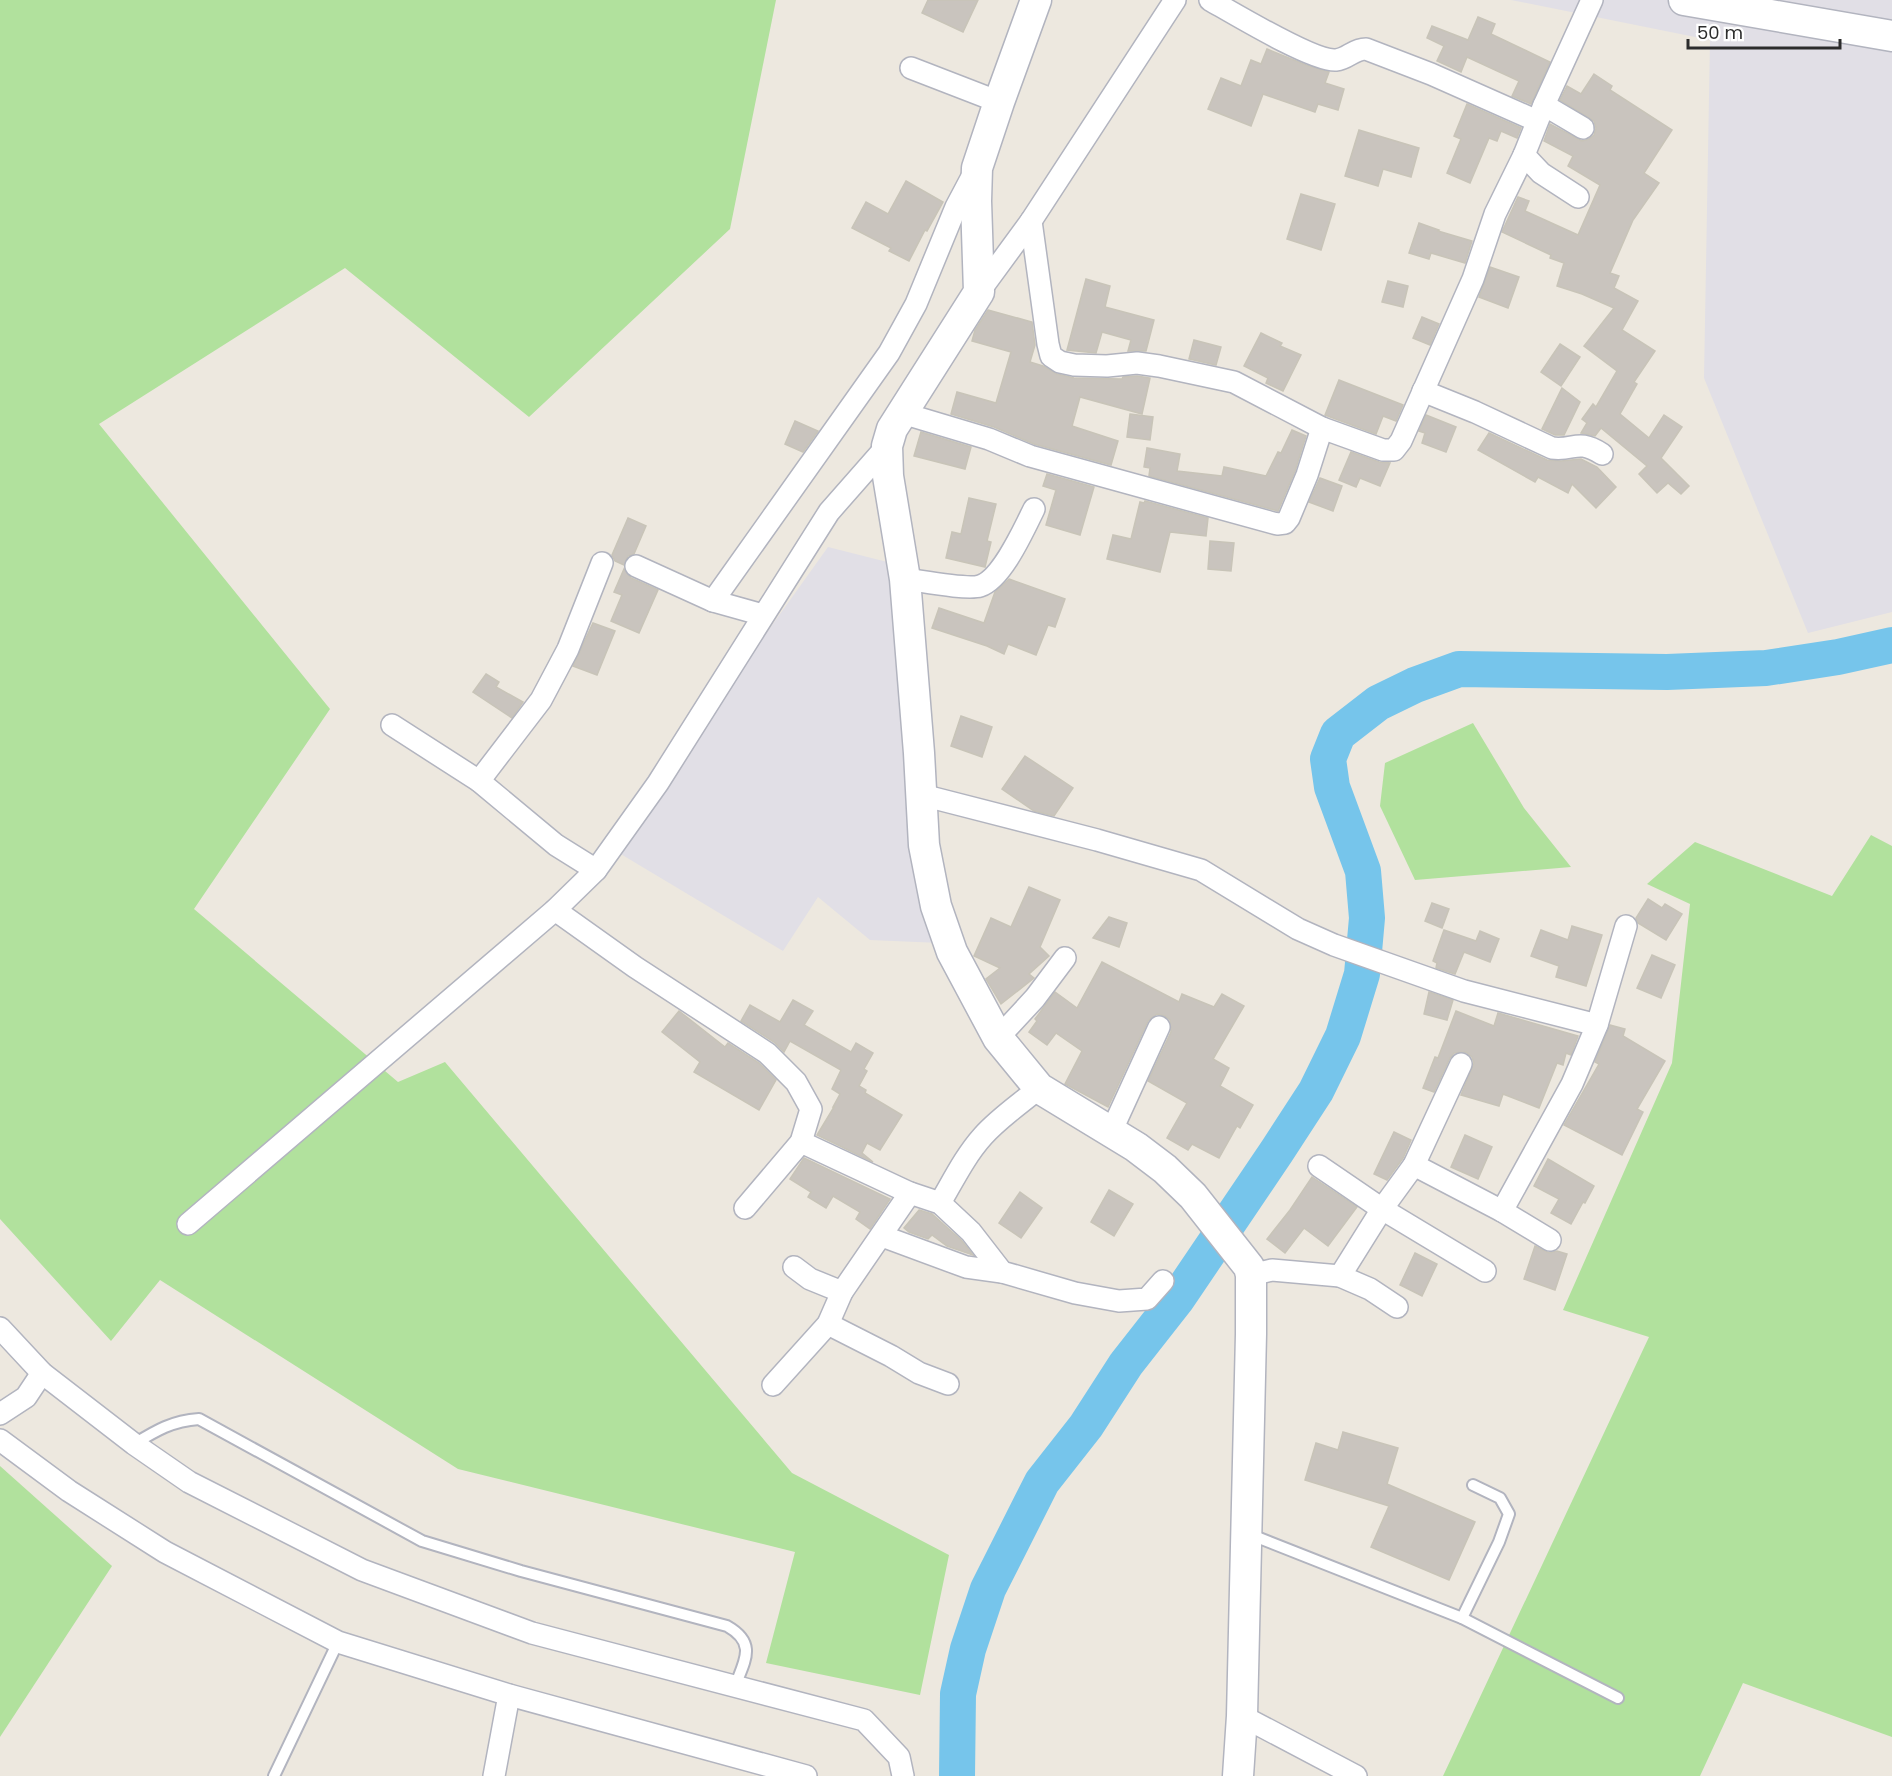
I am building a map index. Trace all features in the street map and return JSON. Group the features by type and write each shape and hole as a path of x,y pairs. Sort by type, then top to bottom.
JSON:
{"street":[{"path":"722,603 888,353 916,304 956,207 977,168 1036,0"},
{"path":"1175,0 1031,220 979,292 892,429 887,446 888,476 905,579 924,845 936,906 952,952 998,1038 1039,1088 1136,1147 1165,1169 1193,1196 1250,1271 1242,1716 1238,1776"},
{"path":"1210,0 1313,54 1329,60 1337,60 1359,49 1366,49 1583,128"},
{"path":"1031,220 1048,344 1051,356 1060,362 1074,365 1107,366 1137,363 1234,382 1322,428 1383,450 1394,450 1401,441 1473,279 1494,214 1524,155 1592,0"},
{"path":"1684,0 1892,36"},
{"path":"911,68 999,102"},
{"path":"1524,155 1541,173 1578,197"},
{"path":"977,168 979,292"},
{"path":"1423,391 1475,412 1552,448 1590,446 1602,454"},
{"path":"903,413 989,439 1030,456 1277,524 1285,523 1289,518 1322,428"},
{"path":"188,1224 555,910 658,783 758,613 829,512 887,446"},
{"path":"905,579 980,586 995,574 1012,552 1034,509"},
{"path":"479,781 541,700 568,649 602,563"},
{"path":"636,566 722,603 758,613"},
{"path":"393,725 479,781 556,845 589,866"},
{"path":"922,795 1097,840 1201,870 1298,929 1334,945 1464,991 1597,1025"},
{"path":"555,910 635,967 766,1053 796,1082 811,1109 801,1142 745,1208"},
{"path":"1502,1211 1572,1084 1597,1025 1626,926"},
{"path":"998,1038 1035,998 1065,958"},
{"path":"1111,1132 1159,1028"},
{"path":"1340,1276 1382,1209 1414,1165 1461,1064"},
{"path":"940,1203 967,1157 982,1137 1039,1088"},
{"path":"801,1142 910,1193 940,1203 971,1232 1002,1272"},
{"path":"1414,1165 1502,1211 1550,1240"},
{"path":"1319,1166 1382,1209 1485,1271"},
{"path":"773,1385 828,1324 842,1292 910,1193"},
{"path":"882,1236 966,1267 1002,1272 1075,1293 1119,1301 1147,1299 1163,1281"},
{"path":"794,1267 810,1279 842,1292"},
{"path":"1250,1271 1272,1270 1340,1276 1370,1290 1397,1307"},
{"path":"828,1324 919,1373 948,1384"},
{"path":"0,1328 42,1373 134,1444 189,1482 362,1570 532,1633 864,1720 899,1757 903,1776"},
{"path":"0,1413 26,1397 42,1373"},
{"path":"0,1440 69,1491 165,1552 338,1642 509,1695 806,1776"},
{"path":"494,1776 509,1695"},
{"path":"1242,1716 1356,1776"}],"lane":[{"path":"134,1444 164,1426 180,1420 199,1419 422,1541 521,1571 727,1626 739,1633 746,1644 747,1655 735,1686"},
{"path":"1462,1618 1499,1542 1509,1514 1500,1498 1473,1485"},
{"path":"1246,1533 1462,1618 1618,1698"},
{"path":"274,1776 338,1642"}],"shaded area":[{"path":"1511,0 1892,0 1892,612 1808,633 1704,378 1710,40"},
{"path":"828,547 907,567 940,943 870,940 818,897 783,951 619,853 722,695"}],"green space":[{"path":"0,0 776,0 730,229 529,417 345,268 99,424 330,709 194,909 398,1082 445,1062 792,1473 949,1555 920,1695 766,1663 795,1552 458,1469 160,1280 111,1341 0,1219"},
{"path":"1473,723 1524,808 1571,867 1415,880 1380,806 1385,763"},
{"path":"1871,835 1892,846 1892,1737 1743,1683 1700,1776 1443,1776 1649,1337 1563,1310 1672,1063 1690,904 1647,884 1695,842 1832,896"},
{"path":"0,1466 112,1566 0,1737"}],"building":[{"path":"928,0 978,0 963,32 922,13"},
{"path":"1478,17 1495,24 1491,34 1550,62 1531,104 1512,96 1519,81 1467,57 1461,72 1437,61 1444,46 1427,38 1432,26 1468,40"},
{"path":"1267,49 1329,72 1325,83 1344,89 1338,110 1318,104 1315,112 1263,94 1251,126 1208,109 1221,78 1241,86 1251,60 1261,64"},
{"path":"1594,74 1612,86 1610,90 1672,130 1644,173 1659,183 1633,220 1610,273 1619,276 1614,288 1638,301 1622,330 1655,351 1634,382 1637,384 1620,414 1649,438 1664,415 1682,427 1661,458 1689,486 1681,494 1668,483 1657,493 1639,474 1647,466 1601,428 1595,436 1581,433 1587,423 1582,419 1593,404 1596,407 1617,371 1584,346 1614,308 1557,286 1564,263 1502,232 1518,197 1529,201 1525,211 1578,235 1600,185 1568,166 1573,156 1544,141 1550,124 1582,141 1594,135 1596,128 1594,121 1560,100 1567,86 1581,94"},
{"path":"1467,104 1521,128 1517,138 1501,131 1497,141 1489,138 1470,183 1447,173 1461,139 1454,136"},
{"path":"1359,130 1419,148 1411,177 1383,169 1378,186 1345,176"},
{"path":"906,181 943,202 909,261 889,251 891,248 852,228 866,202 888,214"},
{"path":"1301,194 1335,204 1321,250 1287,239"},
{"path":"1419,223 1472,241 1465,263 1431,253 1429,259 1409,253"},
{"path":"1490,267 1519,277 1508,308 1479,297"},
{"path":"1086,279 1110,286 1105,307 1154,320 1146,351 1128,351 1131,340 1102,332 1096,353 1067,350"},
{"path":"1388,281 1408,286 1403,307 1382,302"},
{"path":"988,310 1032,322 1035,345 1030,362 1057,374 1074,378 1122,379 1137,376 1150,378 1142,414 1080,397 1072,426 1118,441 1111,465 1034,444 994,427 951,414 957,392 996,403 1011,352 972,341 975,330"},
{"path":"1422,317 1439,324 1430,345 1413,338"},
{"path":"1261,333 1282,343 1280,346 1301,355 1283,391 1266,383 1268,378 1244,366"},
{"path":"1194,340 1221,347 1216,365 1189,359"},
{"path":"1560,344 1580,357 1561,386 1541,372"},
{"path":"1339,380 1403,405 1396,421 1383,416 1376,434 1325,415"},
{"path":"1562,388 1580,402 1564,435 1555,435 1542,429"},
{"path":"1130,414 1153,417 1150,440 1127,437"},
{"path":"1426,415 1456,427 1446,452 1422,443 1425,433 1419,431"},
{"path":"795,421 818,431 803,452 785,444"},
{"path":"1292,430 1306,436 1295,471 1278,511 1149,476 1150,468 1144,467 1147,448 1180,454 1177,471 1222,476 1224,467 1266,476"},
{"path":"921,432 971,447 965,469 914,456"},
{"path":"1489,433 1547,460 1581,459 1597,467 1616,487 1596,508 1572,484 1568,493 1538,477 1535,482 1478,450"},
{"path":"1351,452 1379,462 1390,463 1380,486 1360,478 1356,487 1339,480"},
{"path":"1047,474 1094,487 1080,535 1046,525 1056,490 1043,486"},
{"path":"1320,478 1342,486 1333,511 1309,502"},
{"path":"969,498 996,504 987,541 991,542 985,567 946,558 952,532 961,534"},
{"path":"1145,501 1208,518 1206,536 1170,532 1160,572 1107,559 1113,535 1131,539 1140,502"},
{"path":"628,518 646,526 634,554 628,556 624,565 615,561 612,555"},
{"path":"1210,541 1234,543 1231,571 1208,569"},
{"path":"624,569 631,578 658,590 639,633 611,621 622,595 614,592"},
{"path":"1009,579 1065,599 1055,627 1048,625 1036,655 1008,644 1004,654 932,628 939,608 984,623 995,592"},
{"path":"593,623 615,631 597,675 573,666"},
{"path":"486,674 499,682 496,687 523,702 512,718 473,692"},
{"path":"961,716 992,727 982,757 951,746"},
{"path":"1025,756 1073,788 1054,816 1034,811 1002,789"},
{"path":"1029,887 1060,900 1040,947 1049,956 1029,974 1034,978 1001,1004 986,979 1000,968 974,956 991,918 1011,927"},
{"path":"1648,899 1662,908 1665,904 1682,914 1666,940 1638,923 1636,918"},
{"path":"1432,903 1449,909 1442,928 1425,921"},
{"path":"1109,917 1127,923 1119,947 1093,938"},
{"path":"1572,926 1602,935 1586,986 1556,977 1559,966 1531,956 1541,930 1568,940"},
{"path":"1444,930 1476,941 1480,931 1499,939 1490,962 1464,952 1455,974 1436,968 1437,963 1433,961"},
{"path":"1652,955 1675,965 1661,998 1637,988"},
{"path":"1102,962 1179,1002 1182,994 1214,1007 1222,994 1244,1006 1213,1059 1229,1068 1220,1086 1253,1105 1240,1128 1237,1126 1219,1158 1192,1144 1188,1150 1167,1138 1187,1103 1148,1081 1171,1032 1170,1020 1165,1016 1157,1014 1148,1021 1108,1107 1065,1084 1082,1051 1056,1033 1047,1045 1029,1032 1037,1021 1035,1019 1055,992 1077,1008"},
{"path":"1429,992 1453,1000 1447,1020 1424,1014"},
{"path":"793,1000 813,1011 804,1025 851,1052 856,1043 873,1053 864,1069 867,1071 859,1086 866,1090 865,1093 902,1115 880,1150 867,1143 862,1153 873,1162 817,1135 840,1094 832,1089 841,1070 790,1041 784,1052 774,1042 741,1021 750,1005 780,1022"},
{"path":"679,1011 725,1047 728,1043 759,1063 776,1080 759,1110 694,1072 700,1062 662,1032"},
{"path":"1456,1011 1494,1026 1498,1013 1578,1036 1571,1055 1566,1053 1563,1065 1557,1063 1539,1108 1503,1094 1499,1106 1461,1095 1474,1063 1472,1057 1466,1052 1454,1053 1450,1058 1434,1092 1423,1088 1435,1057 1438,1058"},
{"path":"1610,1025 1625,1029 1623,1036 1665,1061 1637,1109 1643,1112 1622,1155 1564,1125 1599,1064 1595,1062"},
{"path":"1394,1132 1411,1140 1403,1158 1387,1180 1374,1174"},
{"path":"1465,1135 1492,1147 1478,1179 1451,1167"},
{"path":"804,1158 890,1199 870,1229 856,1219 860,1212 833,1196 826,1208 808,1197 811,1192 790,1179"},
{"path":"1548,1159 1594,1186 1571,1224 1551,1213 1559,1199 1534,1186"},
{"path":"1312,1177 1357,1207 1328,1246 1304,1228 1285,1253 1267,1239"},
{"path":"1109,1190 1133,1204 1114,1236 1091,1222"},
{"path":"1020,1192 1042,1208 1021,1238 999,1223"},
{"path":"919,1210 932,1214 962,1241 973,1255 947,1246 932,1235 928,1239 904,1228"},
{"path":"1535,1246 1549,1253 1557,1251 1567,1254 1555,1290 1524,1279"},
{"path":"1415,1253 1437,1264 1422,1296 1400,1285"},
{"path":"1343,1432 1398,1448 1387,1484 1475,1522 1449,1580 1371,1547 1389,1506 1305,1480 1316,1443 1338,1450"}],"waterway":[{"path":"957,1776 958,1694 968,1649 988,1589 1042,1482 1086,1426 1126,1364 1177,1299 1277,1151 1316,1091 1343,1036 1362,974 1367,918 1363,871 1332,787 1328,759 1338,734 1378,703 1415,685 1459,669 1667,672 1766,668 1838,657 1892,645"}]}
